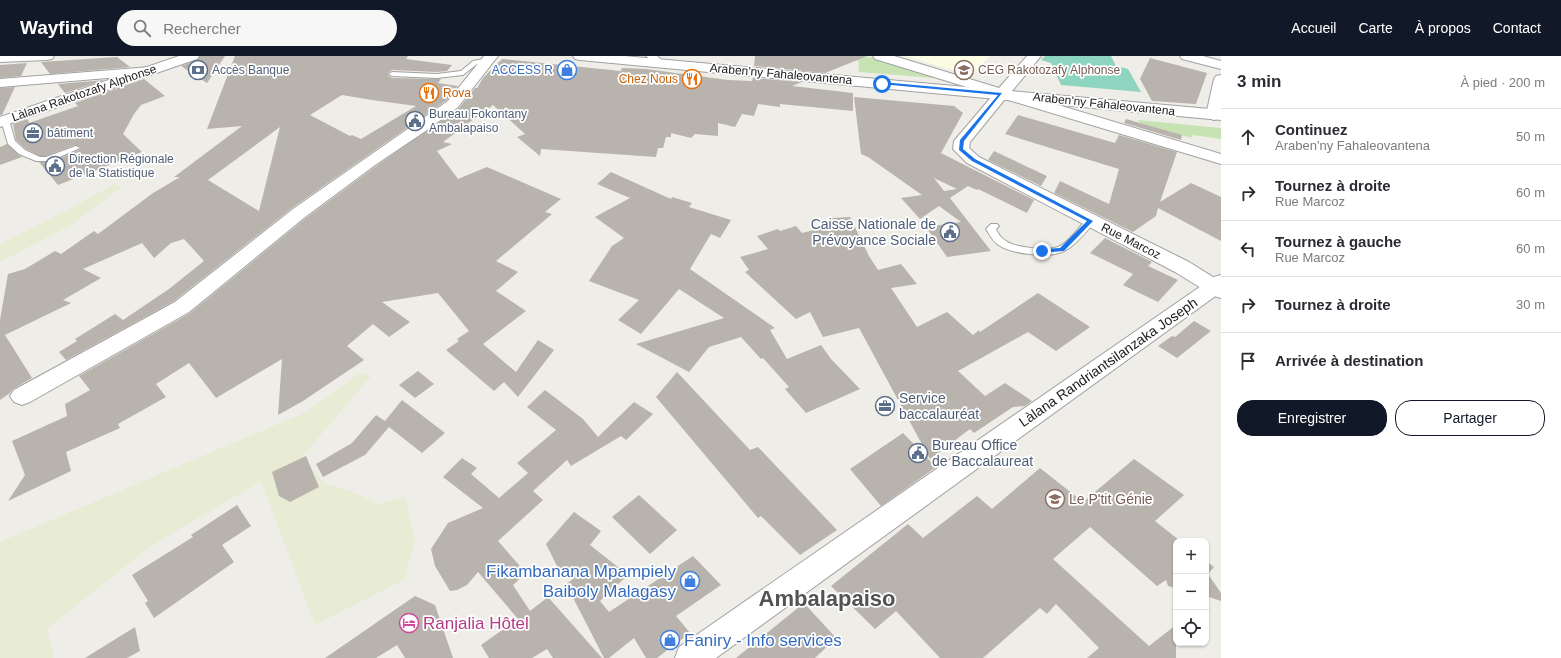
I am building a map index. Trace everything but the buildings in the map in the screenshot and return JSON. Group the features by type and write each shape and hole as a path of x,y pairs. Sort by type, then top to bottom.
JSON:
{"street":[{"path":"0,58 47,56"},
{"name":"Làlana Rakotozafy Alphonse","path":"2,121 192,56"},
{"name":"Araben'ny Fahaleovantena","path":"580,56 656,60 700,67 1218,115"},
{"path":"700,67 717,56"},
{"path":"880,56 962,80 1001,94 1221,158"},
{"path":"1001,94 1034,56"},
{"path":"1187,56 1221,65"},
{"path":"1207,56 1221,65"},
{"path":"22,396 182,308 299,213 453,104 490,58"},
{"path":"0,84 150,70"},
{"path":"1218,115 1221,79"},
{"name":"Rue Marcoz","path":"1001,94 962,141 961,149 973,160 1218,287"},
{"name":"Làlana Randriantsilanzaka Joseph","path":"690,658 1218,287"}],"lane":[{"path":"392,74 437,76 463,73 474,62 490,58"},
{"path":"2,121 11,142 22,152 39,159 47,159 76,148"},
{"path":"994,226 991,229 997,239 1004,244 1017,248 1042,251 1062,249 1090,221"}],"shaded area":[{"name":"CEG Rakotozafy Alphonse","path":"905,56 990,56 972,76"},
{"path":"114,184 122,187 71,225 0,262 0,244 75,206"},
{"path":"360,373 372,375 302,457 325,483 350,491 378,504 405,497 415,541 404,580 315,625 261,481 151,546 47,629 54,657 0,658 0,542 306,412"}],"green space":[{"path":"858,56 866,56 932,76 934,78 859,72"},
{"path":"1045,56 1111,56 1116,66 1128,69 1141,92 1061,85 1051,63 1041,60"},
{"path":"1138,120 1221,128 1221,139 1193,135 1191,138 1140,123"}],"place":[{"name":"Accès Banque","path":"198,70"},
{"name":"ACCESS R","path":"567,70"},
{"name":"CEG Rakotozafy Alphonse","path":"964,70"},
{"name":"Chez Nous","path":"692,79"},
{"name":"Rova","path":"429,93"},
{"name":"Bureau Fokontany Ambalapaiso","path":"415,121"},
{"name":"bâtiment","path":"33,133"},
{"name":"Direction Régionale de la Statistique","path":"55,166"},
{"name":"Caisse Nationale de Prévoyance Sociale","path":"950,232"},
{"name":"Service baccalauréat","path":"885,406"},
{"name":"Bureau Office de Baccalaureat","path":"918,453"},
{"name":"Le P'tit Génie","path":"1055,499"},
{"name":"Fikambanana Mpampiely Baiboly Malagasy","path":"690,581"},
{"name":"Ranjalia Hôtel","path":"409,623"},
{"name":"Faniry - Info services","path":"670,640"}],"district":[{"name":"Ambalapaiso","path":"827,598"}],"route":[{"path":"882,84 1001,94 962,141 961,149 973,160 1090,221 1062,249 1042,251"}]}
